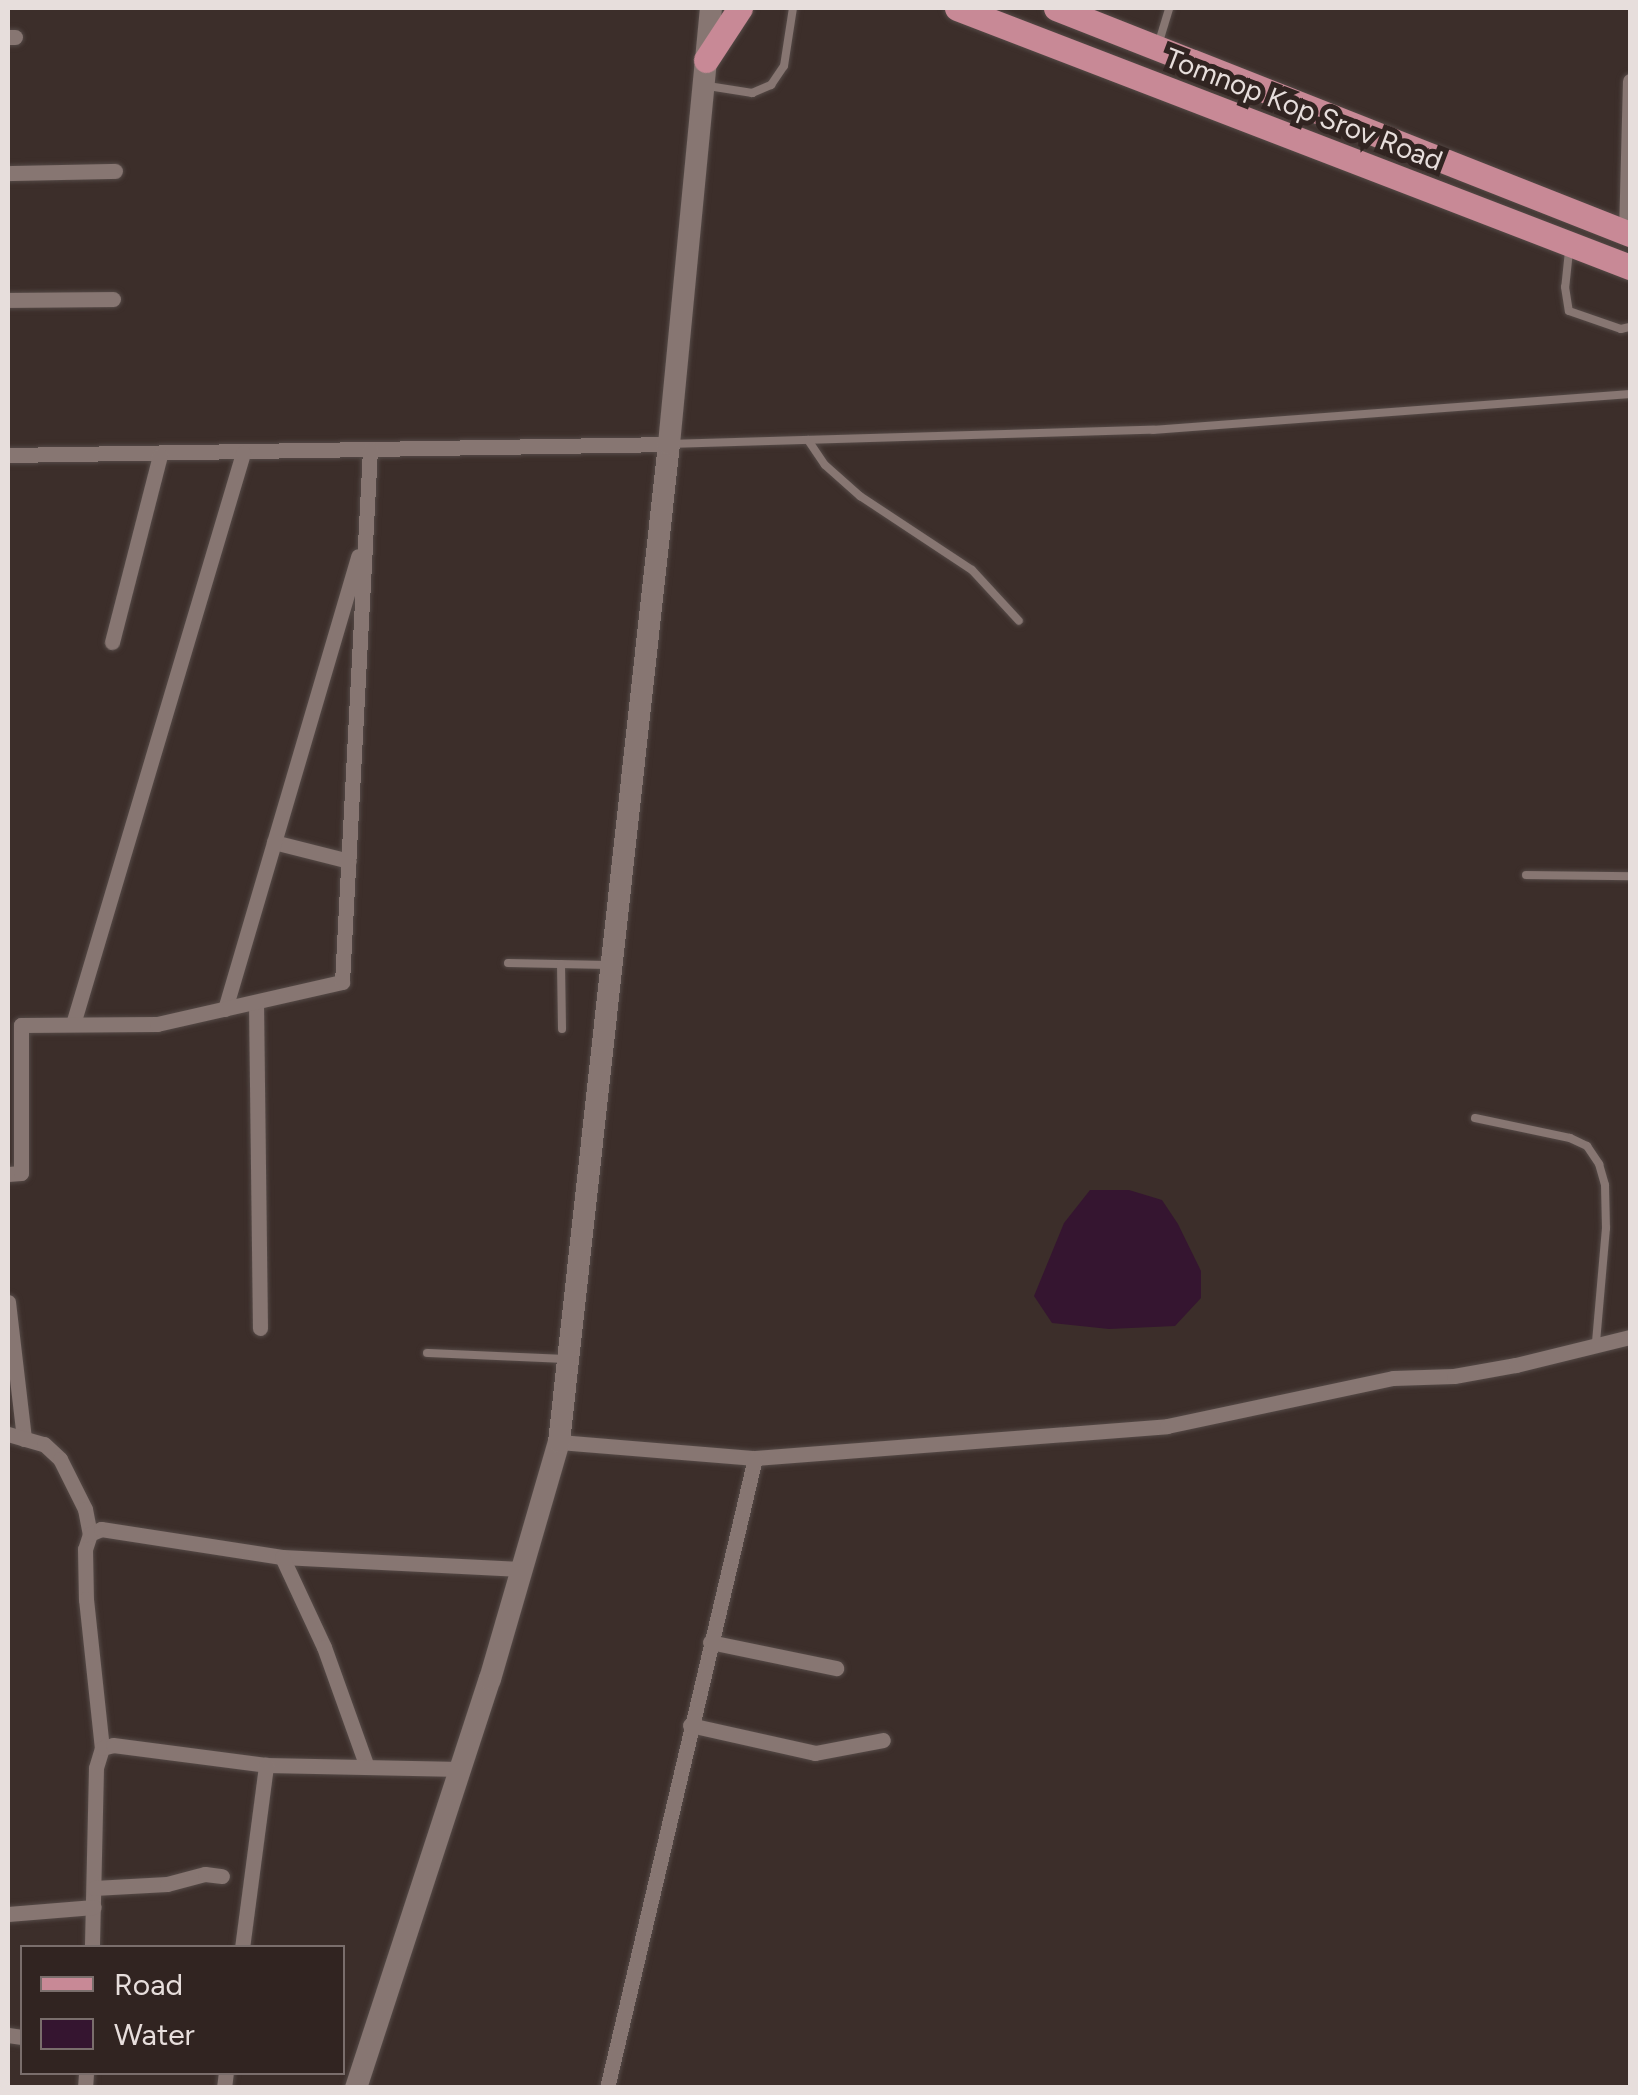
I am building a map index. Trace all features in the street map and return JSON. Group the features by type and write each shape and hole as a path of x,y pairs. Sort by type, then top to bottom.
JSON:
{"main road":[{"path":"356,2088 461,1769 559,1442 669,444 711,8"},
{"path":"705,72 740,8"},
{"name":"Tomnop Kop Srov Road","path":"957,8 1630,267"},
{"name":"Tomnop Kop Srov Road","path":"1056,8 1098,17 1157,50 1628,233"}],"street":[{"path":"1628,233 1630,80"},
{"path":"8,173 115,170"},
{"path":"8,300 113,298"},
{"path":"8,456 669,444"},
{"path":"8,1174 21,1172 22,1025 157,1024 342,982 370,450"},
{"path":"73,1024 243,453"},
{"path":"112,642 160,455"},
{"path":"225,1009 366,528"},
{"path":"274,842 348,861"},
{"path":"256,1002 260,1328"},
{"path":"8,1302 16,1436 44,1444 60,1459 86,1509 90,1534 85,1549 86,1599 102,1748 96,1768 92,1945"},
{"path":"559,1442 728,1452 754,1458 1167,1426 1393,1378 1454,1376 1516,1365 1630,1336"},
{"path":"607,2088 754,1458"},
{"path":"90,1534 101,1529 282,1557 521,1570"},
{"path":"282,1557 324,1646 367,1767"},
{"path":"710,1642 836,1668"},
{"path":"690,1725 815,1753 883,1740"},
{"path":"102,1748 113,1744 266,1765 461,1769"},
{"path":"242,1945 266,1765"},
{"path":"94,1888 167,1884 205,1874 222,1876"},
{"path":"8,1914 94,1907"}],"lane":[{"path":"705,72 752,94 771,85 784,66 793,8"},
{"path":"1157,50 1169,8"},
{"path":"1570,243 1565,287 1570,311 1621,329 1630,327"},
{"path":"669,444 1153,430 1630,394"},
{"path":"808,440 825,464 860,496 972,570 1019,621"},
{"path":"1526,874 1630,876"},
{"path":"508,964 613,964"},
{"path":"562,964 562,1030"},
{"path":"1475,1118 1570,1138 1587,1146 1599,1164 1606,1185 1606,1228 1596,1343"},
{"path":"427,1353 571,1359"}],"water":[{"path":"1090,1190 1129,1190 1162,1200 1178,1224 1201,1271 1201,1298 1175,1326 1109,1329 1052,1323 1034,1296 1064,1223"}]}
